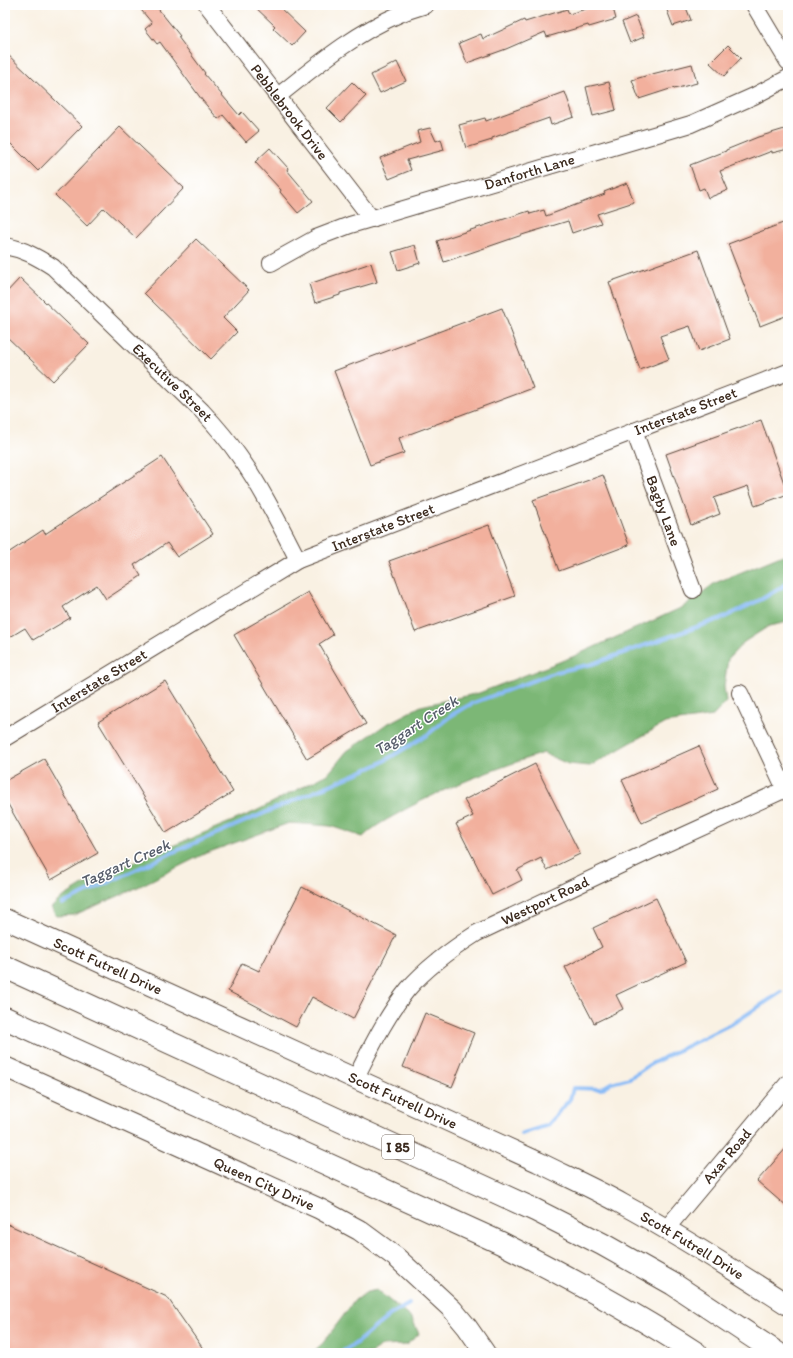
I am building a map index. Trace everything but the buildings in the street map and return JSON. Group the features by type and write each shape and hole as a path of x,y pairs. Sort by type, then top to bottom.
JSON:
{"highway":[{"name":"I 85","path":"5,967 535,1210 602,1244 673,1284 777,1353"},
{"path":"5,1018 501,1243 607,1298 665,1332 696,1353"}],"street":[{"name":"Pebblebrook Drive","path":"208,5 372,219"},
{"path":"278,96 339,49 369,30 400,14 426,5"},
{"path":"754,5 788,62"},
{"name":"Danforth Lane","path":"271,263 316,238 350,225 691,124 754,96 788,78"},
{"name":"Executive Street","path":"5,246 16,248 35,256 53,267 202,411 239,456 272,510 298,560"},
{"name":"Interstate Street","path":"5,738 298,560 788,372"},
{"name":"Bagby Lane","path":"634,431 693,590"},
{"path":"740,693 786,788"},
{"name":"Westport Road","path":"355,1079 379,1031 398,1002 426,970 451,950 477,933 786,788"},
{"name":"Scott Futrell Drive","path":"5,919 538,1162 621,1204 666,1229 723,1262 788,1305"},
{"name":"Queen City Drive","path":"5,1067 320,1209 359,1230 397,1258 434,1291 456,1314 485,1353"},
{"name":"Axar Road","path":"666,1229 788,1083"}],"green space":[{"path":"788,553 788,622 769,626 744,642 728,659 724,686 726,702 713,716 665,723 590,766 568,764 543,753 525,759 472,778 421,801 382,822 363,837 330,826 289,823 204,854 130,891 74,915 56,916 51,908 60,899 93,879 254,812 328,774 347,751 385,725 421,706 479,693 572,657 683,607 715,583"},
{"path":"377,1290 412,1319 419,1334 406,1345 382,1346 371,1353 312,1353 323,1343 355,1300 367,1292"}],"waterway":[{"name":"Taggart Creek","path":"62,904 176,851 379,764 427,735 453,714 473,703 556,672 592,664 725,617 762,599 788,583"},
{"path":"521,1134 548,1125 570,1099 573,1088 601,1089 611,1083 630,1078 649,1065 737,1021 781,992"},
{"path":"340,1353 355,1344 390,1315 409,1304"}]}
